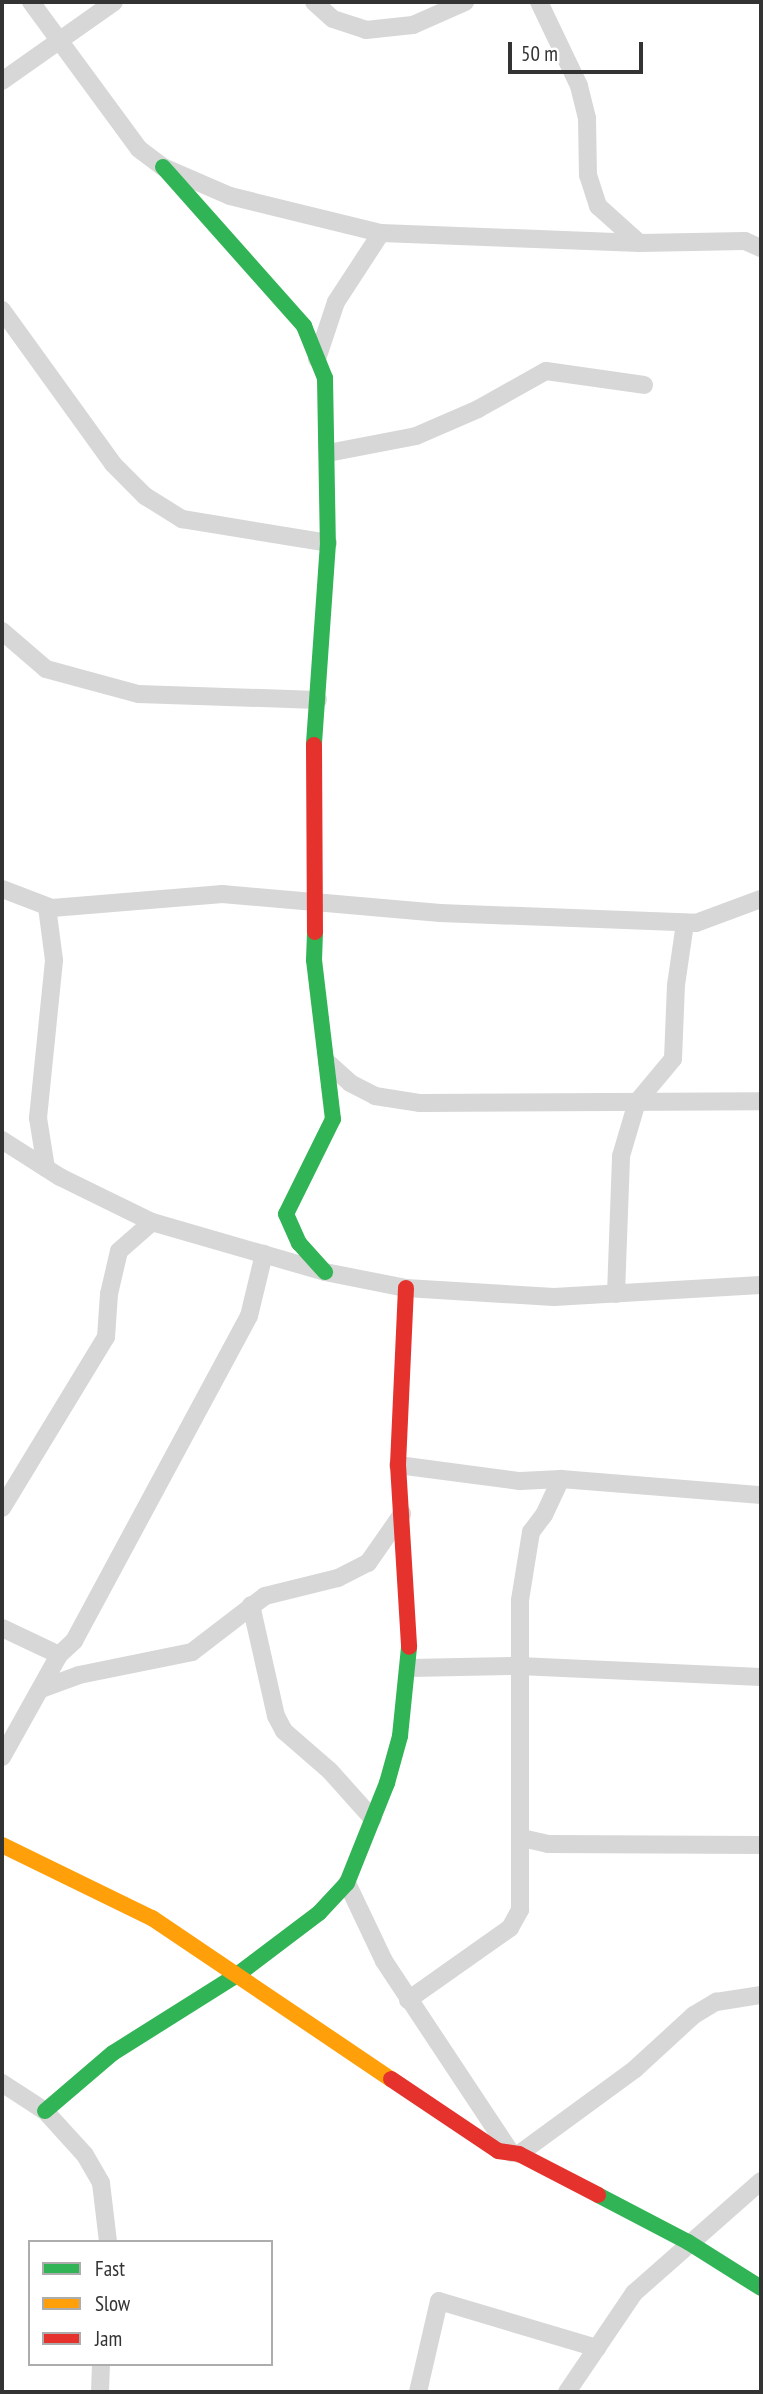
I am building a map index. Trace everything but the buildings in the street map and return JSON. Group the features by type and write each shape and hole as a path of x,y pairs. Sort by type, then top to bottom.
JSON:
{"street":[{"path":"31,2 57,42 139,149 163,167 283,299 304,326 325,378 328,543 313,768 317,902 314,960 333,1119 286,1214 299,1243 326,1272"},
{"path":"2,82 114,2"},
{"path":"314,2 334,19 366,30 413,25 465,2"},
{"path":"539,2 579,86 587,119 588,175 598,206 618,229 640,243"},
{"path":"163,167 230,196 381,233 640,243 745,241 761,248"},
{"path":"317,359 336,302 381,233"},
{"path":"2,310 113,464 145,496 182,519 328,543"},
{"path":"328,453 416,436 478,409 545,371 644,385"},
{"path":"2,631 46,669 138,694 318,700"},
{"path":"2,889 47,907 222,894 440,914 685,923 720,918 761,900"},
{"path":"46,1168 38,1118 54,960 47,907"},
{"path":"616,1294 620,1168 637,1102 673,1059 676,985 685,923"},
{"path":"327,1062 350,1083 375,1096 420,1103 761,1101"},
{"path":"2,1140 46,1168 152,1222 326,1272 406,1289 554,1297 761,1285"},
{"path":"2,1508 106,1337 109,1294 119,1251 152,1222"},
{"path":"2,1757 59,1655 74,1641 249,1315 264,1254"},
{"path":"45,2111 113,2053 237,1975 319,1913 347,1883 373,1819 400,1736 410,1668 398,1465 406,1289"},
{"path":"398,1465 520,1481 561,1479 761,1495"},
{"path":"408,2000 517,1919 522,1900 520,1600 531,1532 544,1515 561,1479"},
{"path":"41,1689 79,1675 192,1652 251,1605 286,1589 353,1572 377,1552 402,1514"},
{"path":"251,1605 276,1716 284,1731 330,1771 373,1819"},
{"path":"2,1628 59,1655"},
{"path":"410,1668 519,1666 761,1677"},
{"path":"522,1838 561,1844 761,1844"},
{"path":"2,1845 152,1918 498,2151 515,2154 688,2242 761,2288"},
{"path":"347,1883 384,1961 408,2000 515,2154"},
{"path":"515,2154 614,2086 694,2015 716,2002 761,1995"},
{"path":"2,2083 45,2111 66,2131 101,2183 107,2240"},
{"path":"567,2392 634,2293 688,2242 761,2181"},
{"path":"418,2392 439,2301 597,2348"},
{"path":"100,2392 101,2366"}],"traffic: fast":[{"path":"163,167 304,326 325,378 328,543 314,745"},
{"path":"315,932 314,960 333,1119 286,1214 299,1243 325,1272"},
{"path":"45,2111 113,2053 237,1975 319,1913 347,1883 387,1783 400,1736 409,1647"},
{"path":"598,2195 688,2242 761,2288"}],"traffic: slow":[{"path":"2,1845 152,1918 391,2079"}],"traffic: jam":[{"path":"314,745 315,932"},
{"path":"406,1288 398,1465 409,1647"},
{"path":"391,2079 498,2151 519,2154 598,2195"}]}
